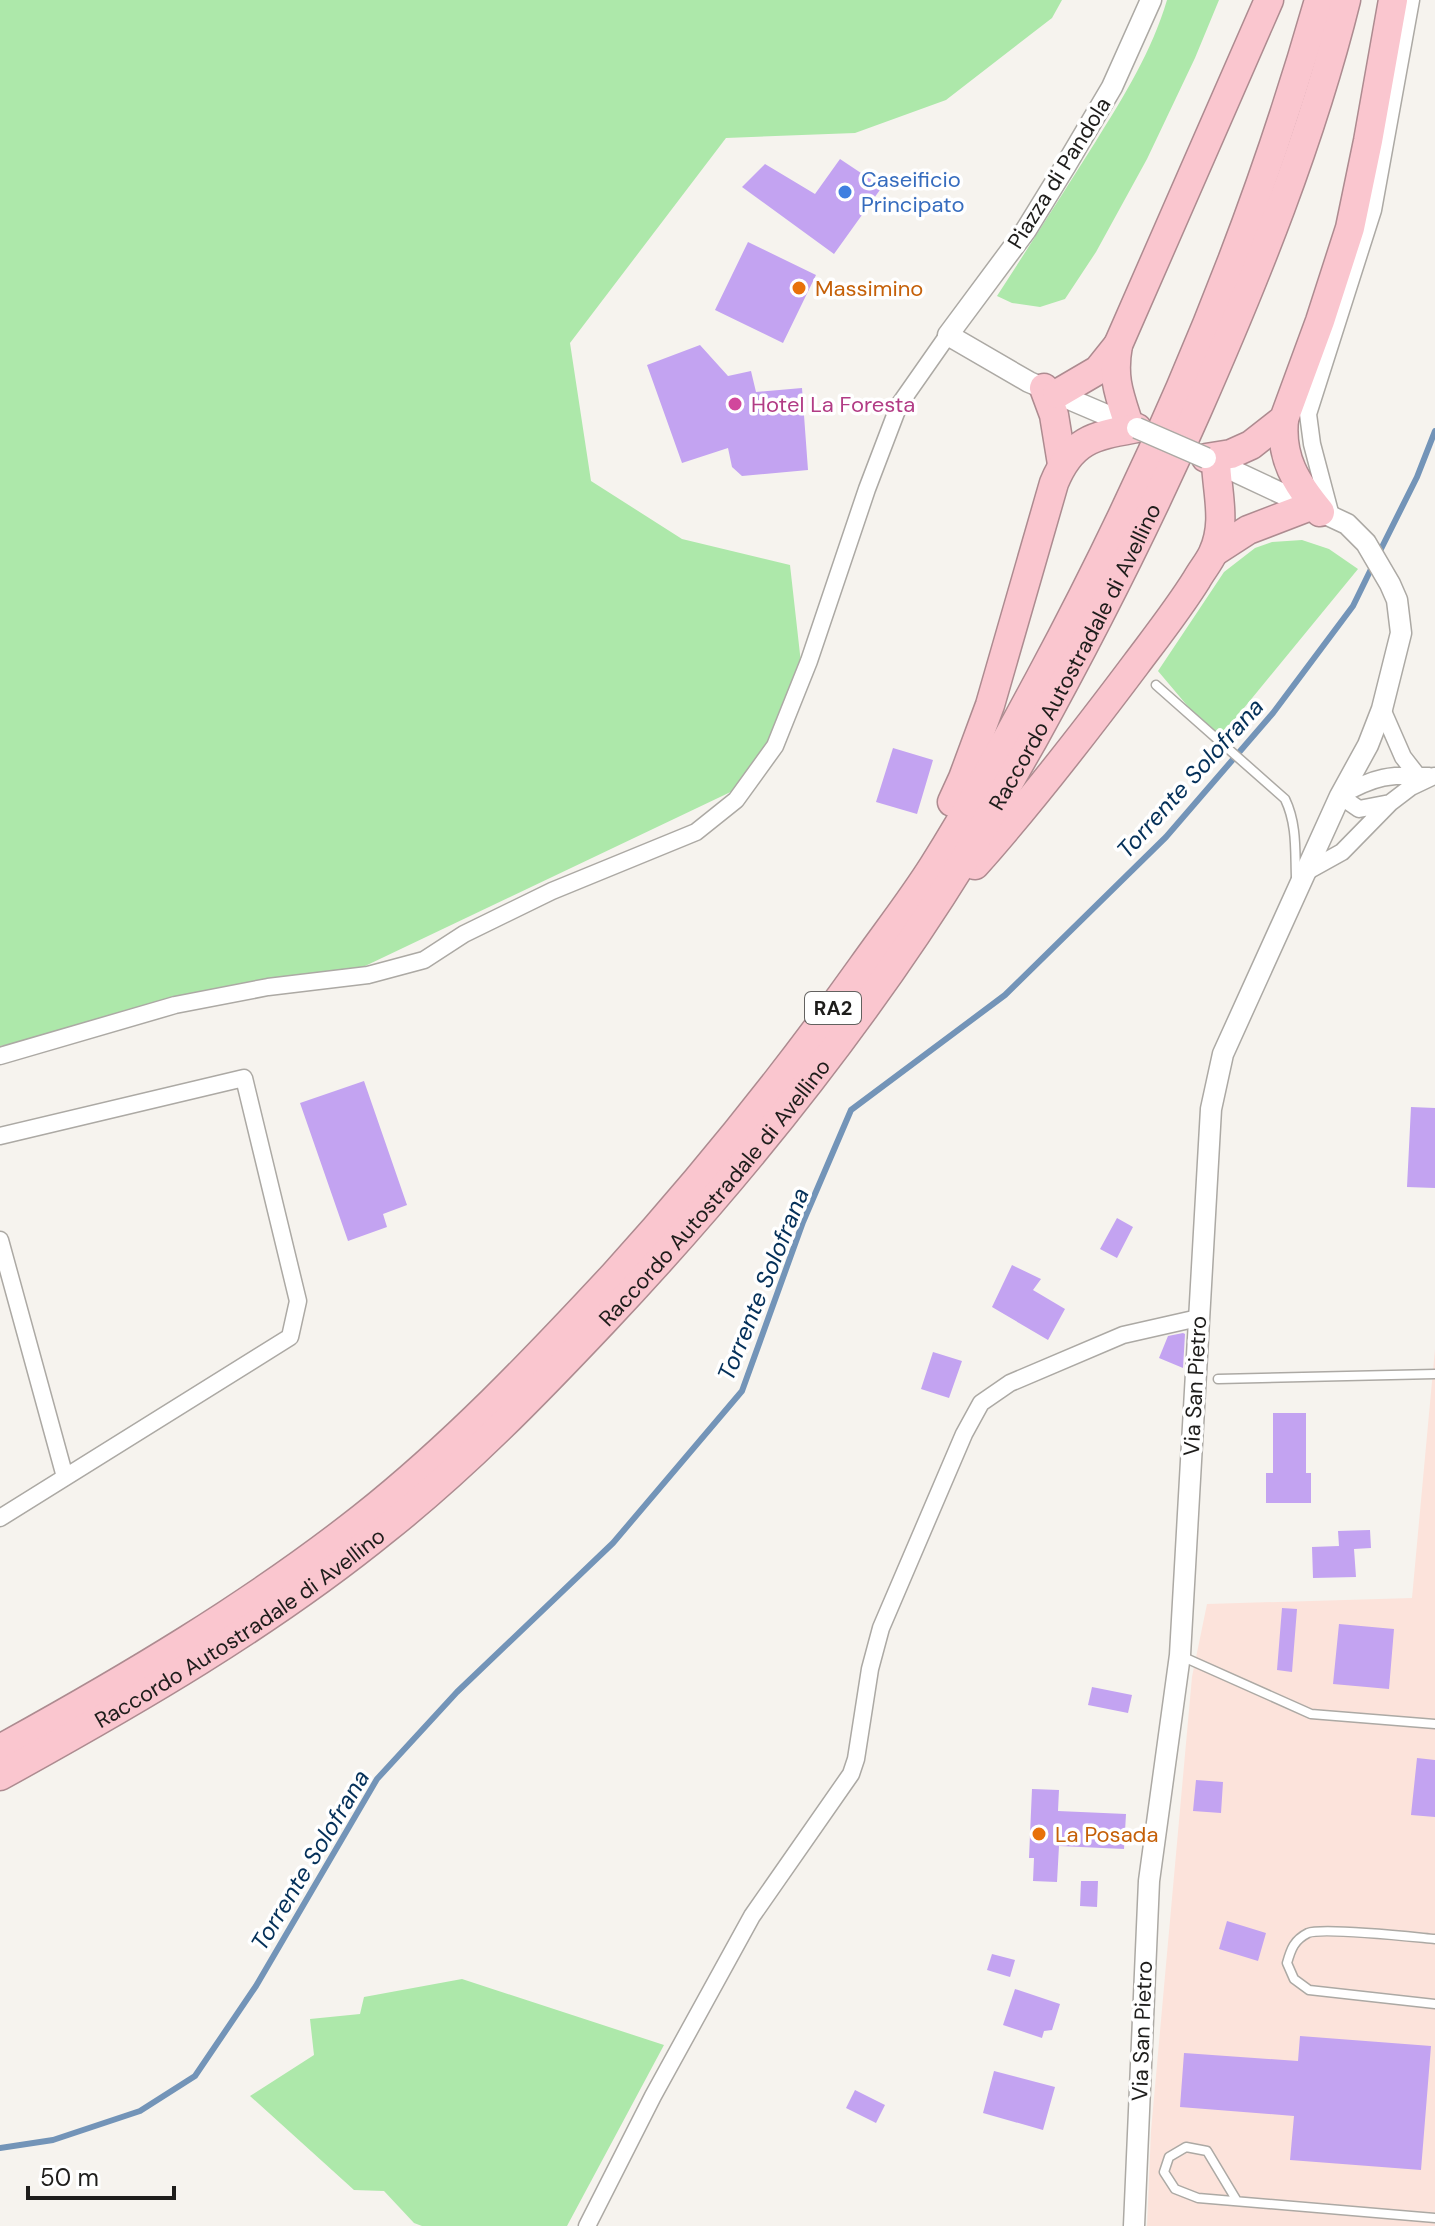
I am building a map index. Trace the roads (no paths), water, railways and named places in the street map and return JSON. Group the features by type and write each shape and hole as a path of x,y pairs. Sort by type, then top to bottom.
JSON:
{"highway":[{"path":"875,948 950,807 976,745 1062,464 1072,450 1102,435 1133,427 1120,398 1114,366 1118,345 1269,0"},
{"name":"Raccordo Autostradale di Avellino","path":"0,1749 151,1662 299,1566 366,1515 448,1444 559,1335 670,1213 767,1097 933,866 1009,735 1081,601 1151,459 1213,311 1266,171 1319,0"},
{"name":"Raccordo Autostradale di Avellino","path":"0,1776 201,1660 330,1574 391,1525 567,1361 677,1243 779,1119 874,993 964,859 1080,655 1172,468 1282,207 1333,52 1346,0"},
{"path":"1214,552 1248,530 1320,512 1298,485 1286,455 1284,419 1350,228 1393,0"},
{"path":"1062,464 1050,391 1098,370 1118,345"},
{"path":"919,928 1009,828 1151,644 1214,552 1222,512 1211,460 1251,445 1284,419"}],"street":[{"name":"Piazza di Pandola","path":"948,335 1026,230 1066,165 1112,87 1151,0"},
{"path":"1320,512 1308,414 1373,210 1411,0"},
{"path":"0,1056 175,1005 268,987 368,975 424,960 464,934 552,891 696,832 736,800 775,746 809,661 899,405 948,335 1029,382 1211,460 1320,512"},
{"name":"Via San Pietro","path":"1134,2226 1149,1881 1180,1655 1211,1109 1223,1054 1340,796 1368,745 1382,709 1401,633 1397,600 1366,543 1347,524 1320,512"},
{"path":"1382,709 1403,757 1417,775"},
{"path":"1390,803 1359,809 1340,796 1365,783 1397,774 1435,776"},
{"path":"1306,872 1342,852 1390,803 1411,787 1435,776"},
{"path":"0,1136 244,1078 298,1301 290,1337 0,1518"},
{"path":"0,1240 65,1477"},
{"path":"587,2226 653,2096 752,1916 851,1774 870,1669 881,1628 964,1434 981,1403 1010,1383 1123,1335 1198,1318"}],"lane":[{"path":"1156,685 1285,799 1294,826 1296,894"},
{"path":"1218,1379 1435,1374"},
{"path":"1180,1655 1311,1714 1435,1724"},
{"path":"1435,1939 1310,1932 1292,1945 1287,1963 1294,1979 1309,1990 1435,2004"},
{"path":"1237,2201 1207,2151 1186,2147 1169,2157 1164,2172 1175,2189 1198,2198 1435,2218"}],"waterway":[{"name":"Torrente Solofrana","path":"1379,553 1417,477 1435,431"},
{"name":"Torrente Solofrana","path":"0,2148 53,2140 140,2111 195,2076 256,1986 377,1779 457,1692 613,1543 742,1391 803,1222 851,1110 1005,995 1166,837 1273,713 1353,606 1374,563"}],"place":[{"name":"Caseificio Principato","path":"845,192"},
{"name":"Massimino","path":"799,288"},
{"name":"Hotel La Foresta","path":"735,404"},
{"name":"La Posada","path":"1039,1834"}]}
